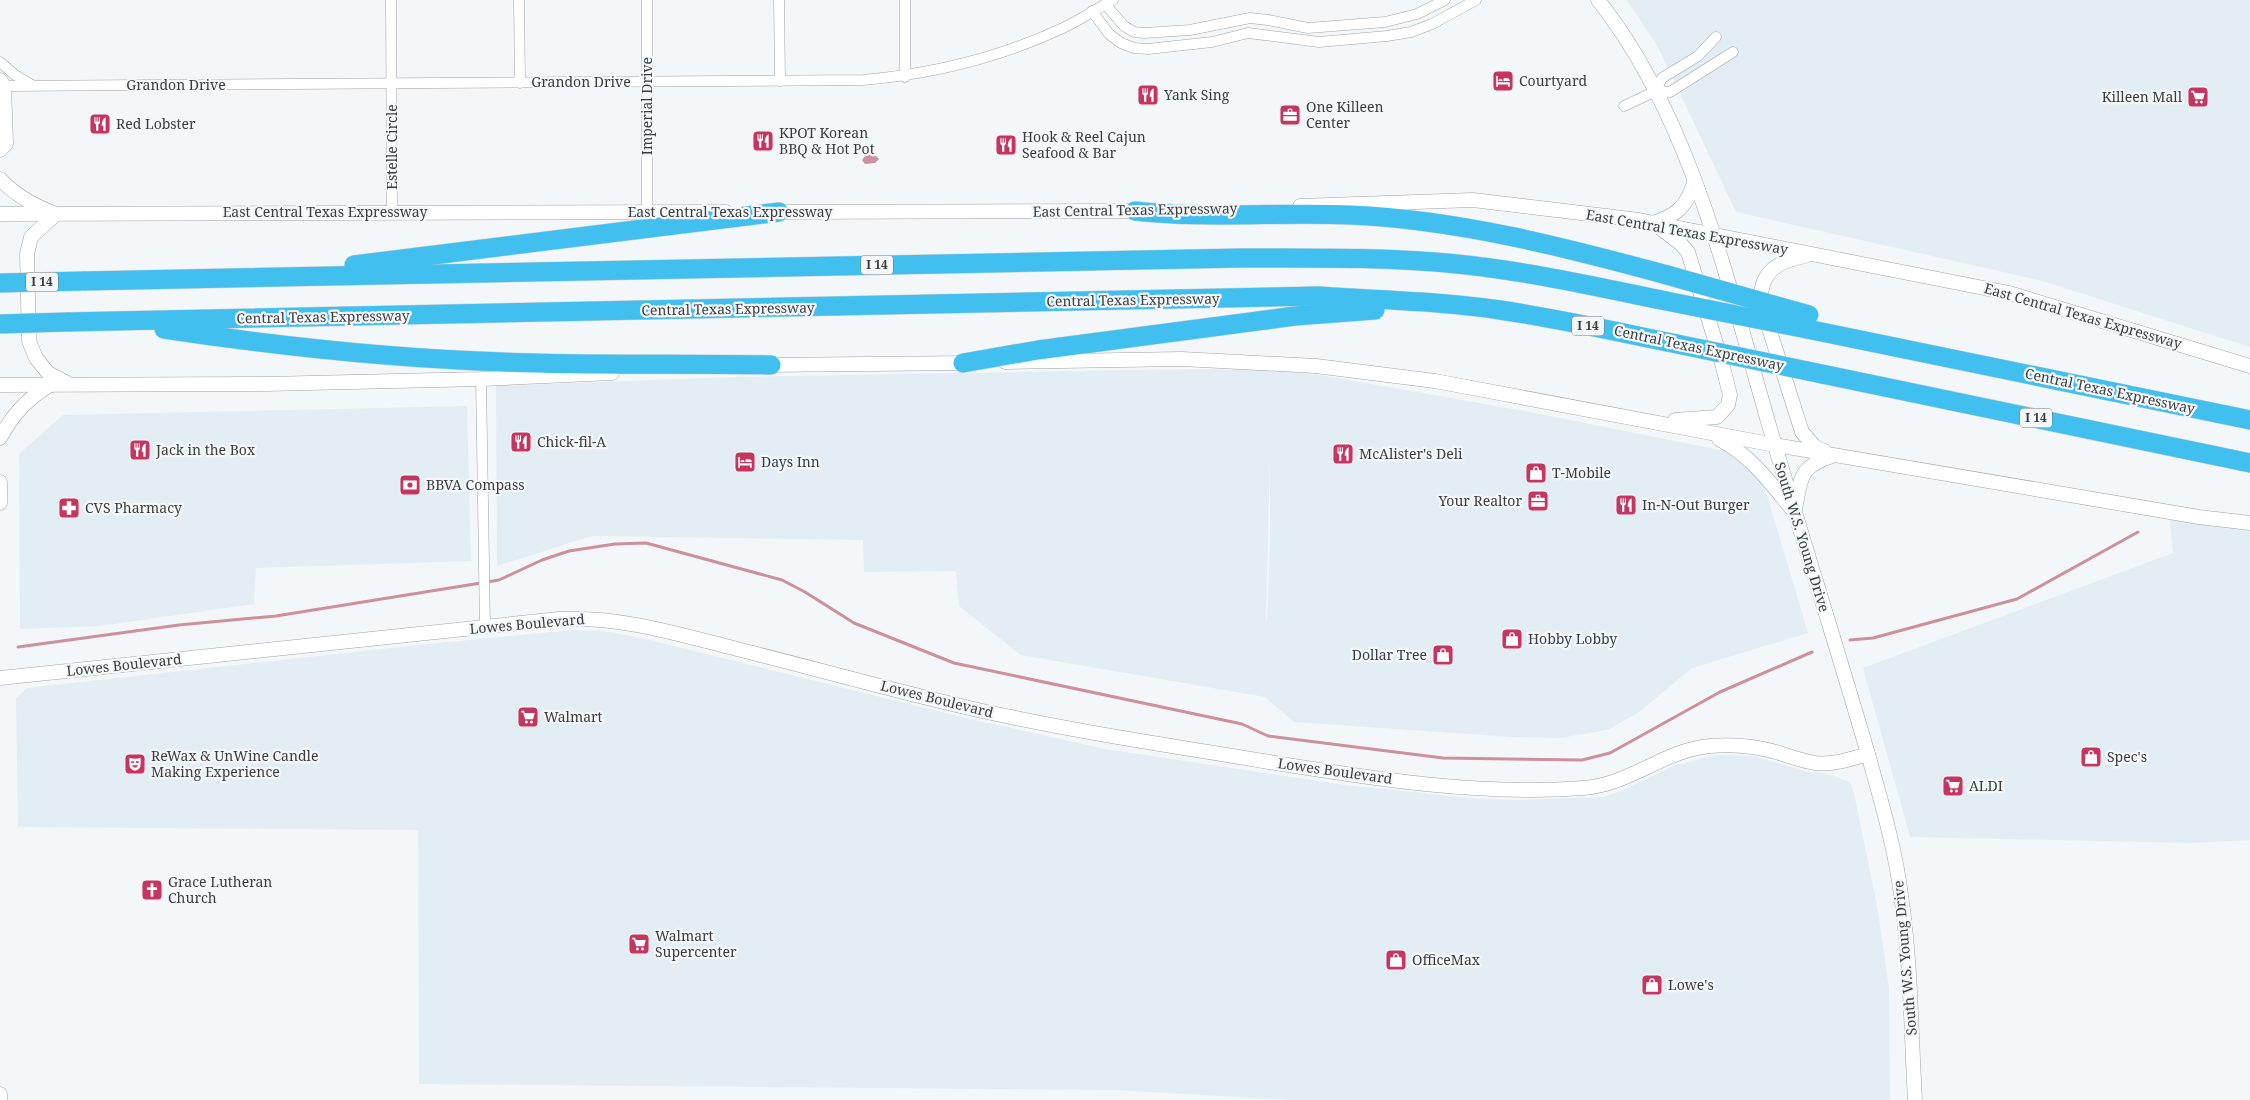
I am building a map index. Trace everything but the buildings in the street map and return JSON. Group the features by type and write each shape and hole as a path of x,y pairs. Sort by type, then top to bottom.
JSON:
{"highway":[{"path":"1135,211 1174,215 1353,215 1492,232 1577,251 1667,275 1808,322"},
{"path":"286,277 304,270 779,212"},
{"name":"Central Texas Expressway","path":"0,283 1202,259 1370,258 1458,264 1525,274 1666,301 1808,322 1936,355 2250,420"},
{"name":"Central Texas Expressway","path":"0,324 1318,296 1406,301 1499,310 1568,322 2250,463"},
{"path":"963,363 1038,350 1295,316 1361,310 1499,310"},
{"path":"113,321 350,353 505,362 771,365"}],"main road":[{"name":"South W.S. Young Drive","path":"1598,0 1616,22 1656,91 1675,130 1714,235 1868,754 1890,832 1901,894 1915,1100"},
{"path":"0,150 6,144 2,83"},
{"path":"0,179 34,206 56,214 31,237 27,254 29,341 36,358 48,373 68,384"},
{"path":"1652,223 1668,218 1679,211 1689,197 1694,183"},
{"name":"East Central Texas Expressway","path":"0,214 392,211 1135,211 1473,200 1652,223 2009,293 2250,366"},
{"path":"1647,421 1704,420 1717,417 1728,405 1730,395 1688,252 1668,233 1652,223"},
{"path":"1811,255 1790,259 1777,264 1768,274 1760,292 1802,432 1815,447 1831,454"},
{"path":"0,385 173,385 481,379 771,365 1182,359 1316,366 1435,381 1775,445 1970,479 2250,523"},
{"path":"0,438 18,410 33,396 53,384"},
{"path":"1705,432 1735,448 1748,458 1795,513"},
{"path":"1795,513 1805,470 1815,462 1831,454"},
{"path":"0,482 0,503"},
{"name":"Lowes Boulevard","path":"0,678 559,619 588,618 612,620 668,631 1014,718 1086,732 1341,774 1435,785 1503,790 1588,788 1623,780 1668,757 1683,752 1722,745 1747,746 1774,751 1818,764 1835,763 1868,754"},
{"path":"0,1094 0,1100"}],"street":[{"name":"Estelle Circle","path":"391,0 392,211"},
{"path":"519,0 520,83"},
{"name":"Imperial Drive","path":"647,0 647,211"},
{"path":"779,0 780,81"},
{"path":"905,0 905,77"},
{"path":"1109,2 1116,18 1134,32 1159,33 1216,26 1250,18 1308,28 1385,22 1418,14 1445,0"},
{"path":"1092,11 1109,34 1121,43 1134,48 1160,48 1219,40 1248,33 1266,34 1299,41 1336,41 1387,36 1411,32 1432,24 1476,0"},
{"name":"Grandon Drive","path":"2,83 33,86 392,84 864,80 905,77 950,68 1008,51 1064,27 1109,2"},
{"path":"1385,22 1387,36"},
{"path":"1216,26 1219,40"},
{"path":"1331,26 1336,41"},
{"path":"1159,33 1160,48"},
{"path":"1656,91 1662,78 1698,56 1716,37"},
{"path":"1624,106 1656,91 1670,92 1733,52"},
{"path":"0,62 15,75 33,86"},
{"path":"481,379 485,627"}],"shaded area":[{"path":"1627,0 2250,0 2250,347 2039,280 1736,212 1658,47"},
{"path":"866,155 875,155 879,159 875,163 865,164 862,160"},
{"path":"1194,369 1272,370 1314,374 1530,412 1725,451 1750,469 1759,479 1767,495 1808,633 1692,668 1638,713 1607,730 1560,738 1511,737 1294,722 1265,697 1021,655 959,606 956,571 864,572 863,540 592,536 497,566 496,386 732,377","holes":["1270,454 1270,540 1266,620"]},
{"path":"467,406 471,561 256,568 254,604 100,626 20,629 19,454 63,415"},
{"path":"2169,512 2250,530 2250,840 2190,843 1910,837 1863,668 2173,553"},
{"path":"572,630 604,631 641,638 962,717 1105,749 1345,785 1479,799 1518,800 1604,797 1624,790 1673,766 1715,755 1754,756 1807,772 1821,772 1839,778 1850,782 1854,793 1878,911 1889,988 1890,1100 1291,1100 1116,1090 419,1084 418,830 18,827 16,698 27,688"}],"waterway":[{"path":"1850,640 1873,638 2017,599 2138,532"},
{"path":"487,582 499,580 542,560 569,551 615,544 646,543 782,580 854,623 954,663 1242,724 1268,736 1443,758 1582,760 1610,753 1720,692 1812,652"},
{"path":"18,647 179,625 276,616 481,583"}],"place":[{"name":"Courtyard","path":"1503,81"},
{"name":"Yank Sing","path":"1148,95"},
{"name":"Killeen Mall","path":"2198,97"},
{"name":"One Killeen Center","path":"1290,115"},
{"name":"Red Lobster","path":"100,124"},
{"name":"KPOT Korean BBQ & Hot Pot","path":"763,141"},
{"name":"Hook & Reel Cajun Seafood & Bar","path":"1006,145"},
{"name":"Chick-fil-A","path":"521,442"},
{"name":"Jack in the Box","path":"140,450"},
{"name":"McAlister's Deli","path":"1343,454"},
{"name":"Days Inn","path":"745,462"},
{"name":"T-Mobile","path":"1536,473"},
{"name":"BBVA Compass","path":"410,485"},
{"name":"Your Realtor","path":"1538,501"},
{"name":"In-N-Out Burger","path":"1626,505"},
{"name":"CVS Pharmacy","path":"69,508"},
{"name":"Hobby Lobby","path":"1512,639"},
{"name":"Dollar Tree","path":"1443,655"},
{"name":"Walmart","path":"528,717"},
{"name":"Spec's","path":"2091,757"},
{"name":"ReWax & UnWine Candle Making Experience","path":"135,764"},
{"name":"ALDI","path":"1953,786"},
{"name":"Grace Lutheran Church","path":"152,890"},
{"name":"Walmart Supercenter","path":"639,944"},
{"name":"OfficeMax","path":"1396,960"},
{"name":"Lowe's","path":"1652,985"}]}
